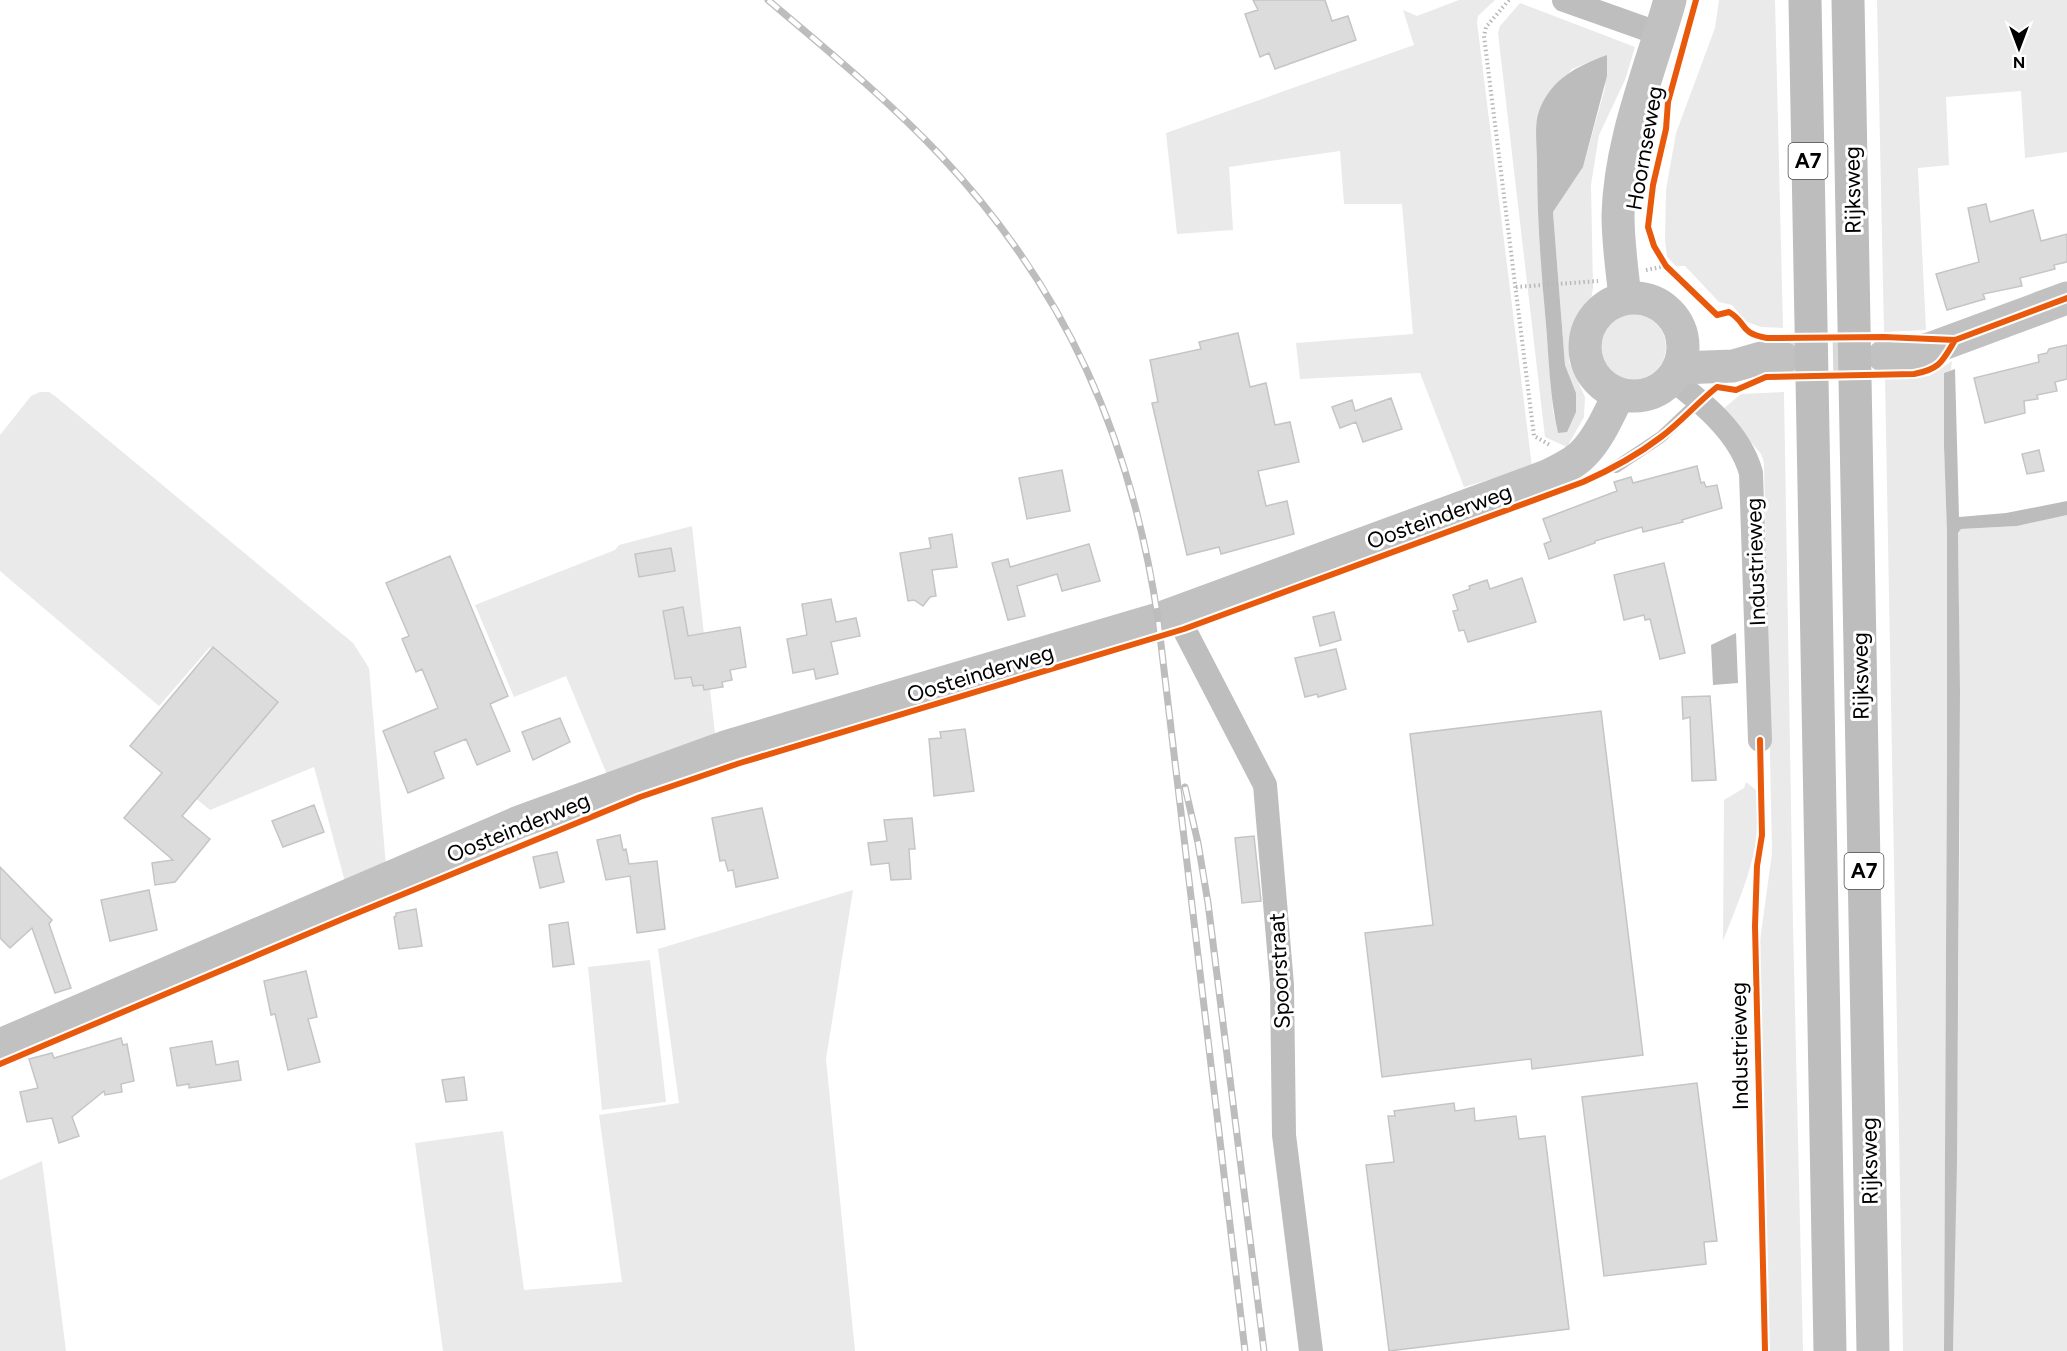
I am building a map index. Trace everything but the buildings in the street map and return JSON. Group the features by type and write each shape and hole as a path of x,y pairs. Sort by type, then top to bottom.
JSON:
{"highway":[{"name":"Rijksweg","path":"1805,0 1830,1351"},
{"name":"Rijksweg","path":"1848,0 1873,1351"}],"street":[{"path":"1564,0 1660,34"},
{"name":"Hoornseweg","path":"1625,297 1619,235 1621,186 1631,126 1670,0"},
{"path":"1625,297 1647,299 1658,304 1674,320 1678,363 1654,392 1630,396 1619,394 1605,387 1596,378 1585,356 1587,331 1593,320 1611,303 1625,297"},
{"path":"1884,356 1926,350 2067,298"},
{"path":"1678,363 1733,366 1772,357"},
{"name":"Industrieweg","path":"1678,363 1699,401 1729,432 1744,456 1751,473 1760,740"},
{"name":"Oosteinderweg","path":"0,1045 530,818 728,746 1097,638 1180,611 1547,476 1570,464 1591,445 1619,394"},
{"name":"Spoorstraat","path":"1180,611 1184,629 1265,785 1282,985 1284,1135 1311,1351"}],"lane":[{"path":"1616,467 1661,437 1699,401"}],"path":[{"path":"1509,0 1486,27 1484,36 1534,436 1562,452 1570,464"},
{"path":"1660,256 1673,272"},
{"path":"1516,287 1562,283"}],"shaded area":[{"path":"1459,0 1495,0 1478,16 1477,22 1532,467 1464,487 1420,373 1300,379 1296,343 1413,334 1402,204 1344,204 1340,151 1229,167 1233,230 1177,234 1166,133 1414,45 1403,10 1417,16"},
{"path":"1719,0 1775,0 1783,328 1761,327 1745,321 1732,305 1719,302 1685,266 1676,266 1667,257 1666,190 1676,133 1715,28"},
{"path":"1877,0 2067,0 2067,152 2025,158 2021,91 1946,97 1949,165 1918,168 1926,330 1884,332"},
{"path":"1520,3 1635,47 1625,80 1599,135 1591,185 1593,288 1591,300 1578,315 1569,342 1569,362 1585,397 1584,417 1567,447 1545,437 1498,33 1500,26","holes":["1607,55 1605,88 1583,167 1553,212 1565,365 1576,393 1576,412 1558,433 1553,411 1544,303 1537,181 1539,111 1572,69"]},
{"path":"1607,55 1607,76 1583,167 1553,212 1565,365 1576,393 1576,412 1567,432 1558,433 1551,393 1541,263 1537,122 1544,100 1558,82 1575,69"},
{"path":"1633,314 1645,317 1656,324 1663,335 1666,347 1663,359 1656,370 1645,377 1633,380 1621,377 1610,370 1603,359 1600,347 1603,335 1610,324 1621,317"},
{"path":"1952,361 1951,370 1944,373 1947,753 1944,1351 1903,1351 1885,379 1929,376"},
{"path":"1955,369 1959,517 2006,513 2067,501 2067,515 2017,526 1961,529 1958,533 1960,692 1957,1162 1953,1351 1944,1351 1947,533 1944,373"},
{"path":"40,392 49,392 55,396 353,643 369,668 386,866 345,882 314,767 210,810 194,797 275,702 210,647 159,706 0,571 0,435 31,396"},
{"path":"1784,392 1803,1351 1768,1351 1759,996 1760,941 1772,853 1764,462 1761,454 1723,409 1741,394"},
{"path":"2067,515 2067,1351 1953,1351 1959,942 1958,533 1961,529 2017,526"},
{"path":"692,526 715,734 608,777 566,676 514,697 475,605 615,550 619,545"},
{"path":"1736,633 1738,683 1713,685 1711,645"},
{"path":"1746,782 1756,790 1755,846 1745,882 1723,941 1724,800 1744,788"},
{"path":"853,890 826,1059 855,1351 443,1351 415,1143 503,1131 524,1290 622,1282 599,1115 679,1103 658,949"},
{"path":"650,960 666,1102 602,1110 588,967"},
{"path":"42,1161 66,1351 0,1351 0,1180"}],"tunnel":[{"path":"1784,358 1882,356"}],"railway":[{"path":"768,0 899,114 940,155 984,206 1023,258 1057,313 1086,369 1110,428 1130,489 1146,552 1158,619 1245,1351"},
{"path":"1185,787 1198,843 1208,903 1264,1351"}],"cycle path":[{"path":"1696,0 1668,102 1666,129 1653,185 1648,227 1654,246 1666,266 1717,315"},
{"path":"1717,315 1729,312 1747,330 1767,338 1884,337 1955,340 2067,298"},
{"path":"0,1064 345,918 640,797 740,763 1184,629 1583,482 1652,444 1717,387 1736,390 1766,377 1914,374 1935,367 1947,354 1955,340"},
{"path":"1760,740 1762,835 1757,866 1755,926 1765,1351"}]}
